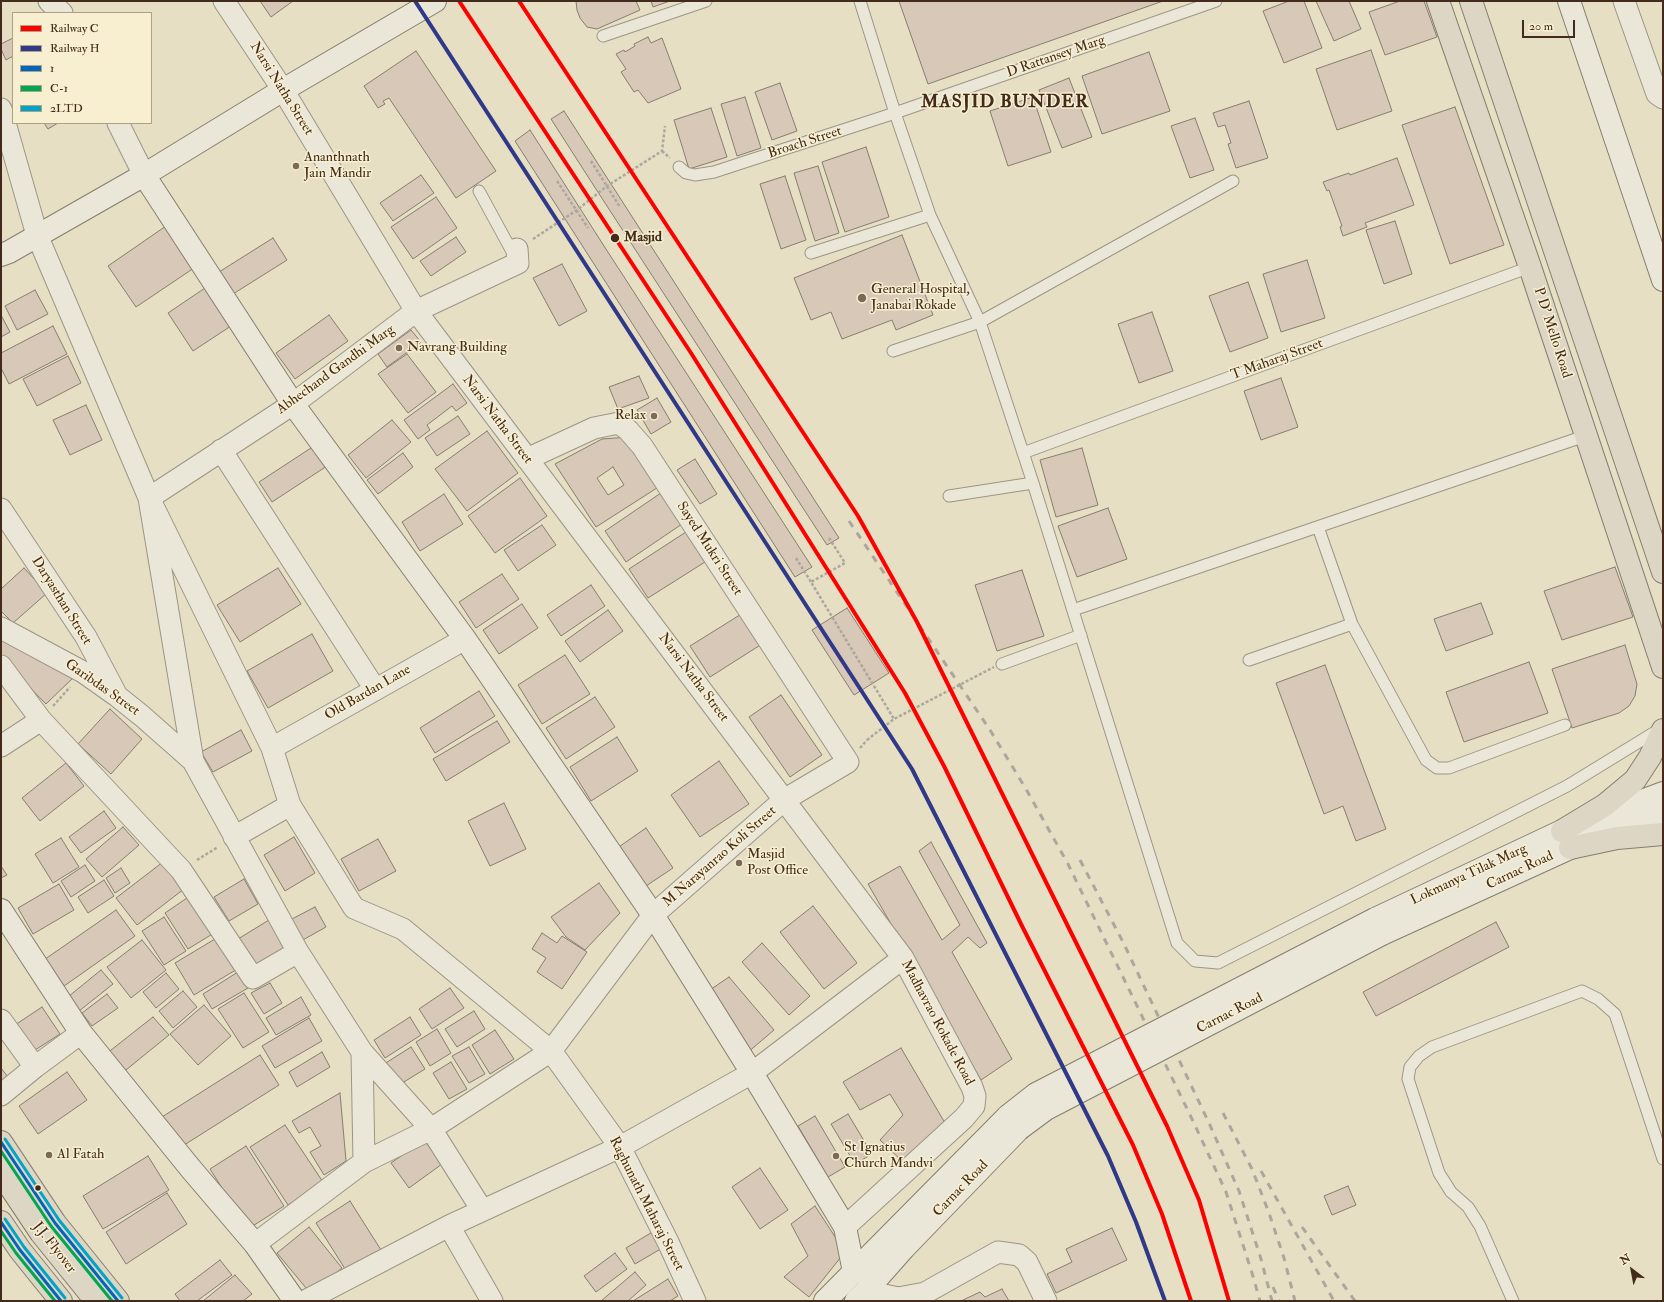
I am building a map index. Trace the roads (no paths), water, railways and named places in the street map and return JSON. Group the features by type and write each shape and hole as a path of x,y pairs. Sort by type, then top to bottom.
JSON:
{"main road":[{"name":"P D' Mello Road","path":"1438,1 1530,267 1663,667"},
{"name":"P D' Mello Road","path":"1471,1 1663,572"},
{"path":"1566,839 1635,780 1650,757 1663,728"},
{"path":"1566,839 1617,838 1663,834"},
{"path":"1,1142 55,1223 118,1301"},
{"name":"J.J. Flyover","path":"1,1173 41,1233 96,1301"},
{"path":"1,1196 32,1243 80,1301"},
{"path":"1,1222 20,1250 61,1301"}],"street":[{"path":"49,1 61,12"},
{"name":"Narsi Natha Street","path":"224,1 283,90 416,311 784,800"},
{"path":"1,255 144,175 283,90 435,1"},
{"path":"1569,1 1663,280"},
{"path":"1624,1 1661,100"},
{"path":"1,109 37,235 149,498 193,761 298,952 362,1052 431,1129 482,1210"},
{"path":"118,124 144,175 293,404 465,639 653,915 752,1074 844,1227 854,1272"},
{"name":"Abhechand Gandhi Marg","path":"149,498 293,404 416,311 518,256"},
{"name":"Sayed Mukri Street","path":"527,459 594,428 619,423 628,430 642,446 848,762"},
{"path":"221,450 375,689"},
{"name":"Raghunath Maharaj Street","path":"149,498 272,748 290,805 354,908 402,929 551,1051 620,1147 668,1242 694,1301"},
{"name":"Daryasthan Street","path":"1,509 86,637 117,696"},
{"name":"Garibdas Street","path":"1,628 83,672 117,696 193,761"},
{"path":"65,662 86,637"},
{"name":"Old Bardan Lane","path":"272,748 465,639"},
{"path":"1,666 41,720 181,870 253,978 298,952"},
{"path":"1,746 41,720"},
{"name":"M Narayanrao Koli Street","path":"551,1051 653,915 784,800 848,762"},
{"name":"Carnac Road","path":"825,1301 1014,1122 1046,1109 1379,927 1663,793"},
{"name":"Madhavrao Rokade Road","path":"784,800 903,958 972,1087 975,1096 974,1106 964,1118 844,1227"},
{"path":"234,837 290,805"},
{"name":"Carnac Road","path":"1566,839 1663,814"},
{"path":"1,910 81,1033 191,1169 255,1244 295,1301"},
{"path":"305,1301 448,1226 620,1147 752,1074 903,958"},
{"path":"1,1020 35,1067"},
{"path":"1,1095 35,1067 81,1033"},
{"path":"255,1244 364,1162 431,1129 551,1051"},
{"path":"362,1052 364,1162"},
{"name":"Carnac Road","path":"861,1296 1014,1122"},
{"path":"448,1226 492,1301"},
{"path":"861,1296 898,1298 925,1293 998,1252 1019,1255 1027,1262 1046,1301"}],"lane":[{"path":"603,36 706,1"},
{"path":"860,1 895,113 930,216 980,322 1033,483 1177,943 1195,961 1218,963 1566,786 1663,728"},
{"name":"D Rattansey Marg","path":"895,113 1216,1"},
{"name":"Broach Street","path":"679,167 686,173 695,175 714,172 895,113"},
{"path":"894,351 980,322 1233,181"},
{"path":"479,191 518,256"},
{"path":"811,253 930,216"},
{"name":"T Maharaj Street","path":"1023,454 1530,267"},
{"path":"1073,610 1585,436"},
{"path":"950,496 1033,483"},
{"path":"1318,527 1352,624 1426,760 1437,768 1449,768 1565,725"},
{"path":"1249,660 1352,624"},
{"path":"998,665 1081,635"},
{"path":"1514,1301 1480,1226 1468,1207 1451,1192 1439,1173 1408,1079 1410,1067 1419,1056 1432,1047 1582,991 1598,999 1615,1014 1663,1159"}],"railway":[{"path":"849,521 990,730 1026,789 1068,864 1226,1192 1260,1301"},
{"path":"1080,860 1123,942 1209,1123 1239,1191 1261,1259 1272,1301"},
{"path":"1223,1113 1252,1169 1269,1213 1284,1258 1295,1301"},
{"path":"1261,1171 1334,1301"},
{"path":"1302,1227 1355,1301"},
{"path":"1273,1287 1279,1301"}],"rail line":[{"name":"H","path":"415,1 912,769 1108,1156 1136,1222 1165,1301"},
{"name":"C","path":"459,1 691,353 905,693 944,766 1022,926 1133,1145 1162,1214 1191,1301"},
{"name":"C","path":"519,1 858,516 917,622 1167,1126 1199,1200 1229,1301"}],"place":[{"name":"Ananthnath Jain Mandir","path":"296,166"},
{"name":"Masjid","path":"615,238"},
{"name":"General Hospital, Janabai Rokade","path":"862,298"},
{"name":"Navrang Building","path":"399,348"},
{"name":"Relax","path":"654,416"},
{"name":"Masjid Post Office","path":"739,863"},
{"name":"Al Fatah","path":"49,1155"},
{"name":"St Ignatius Church Mandvi","path":"836,1156"}],"district":[{"name":"MASJID BUNDER","path":"1005,103"}]}
